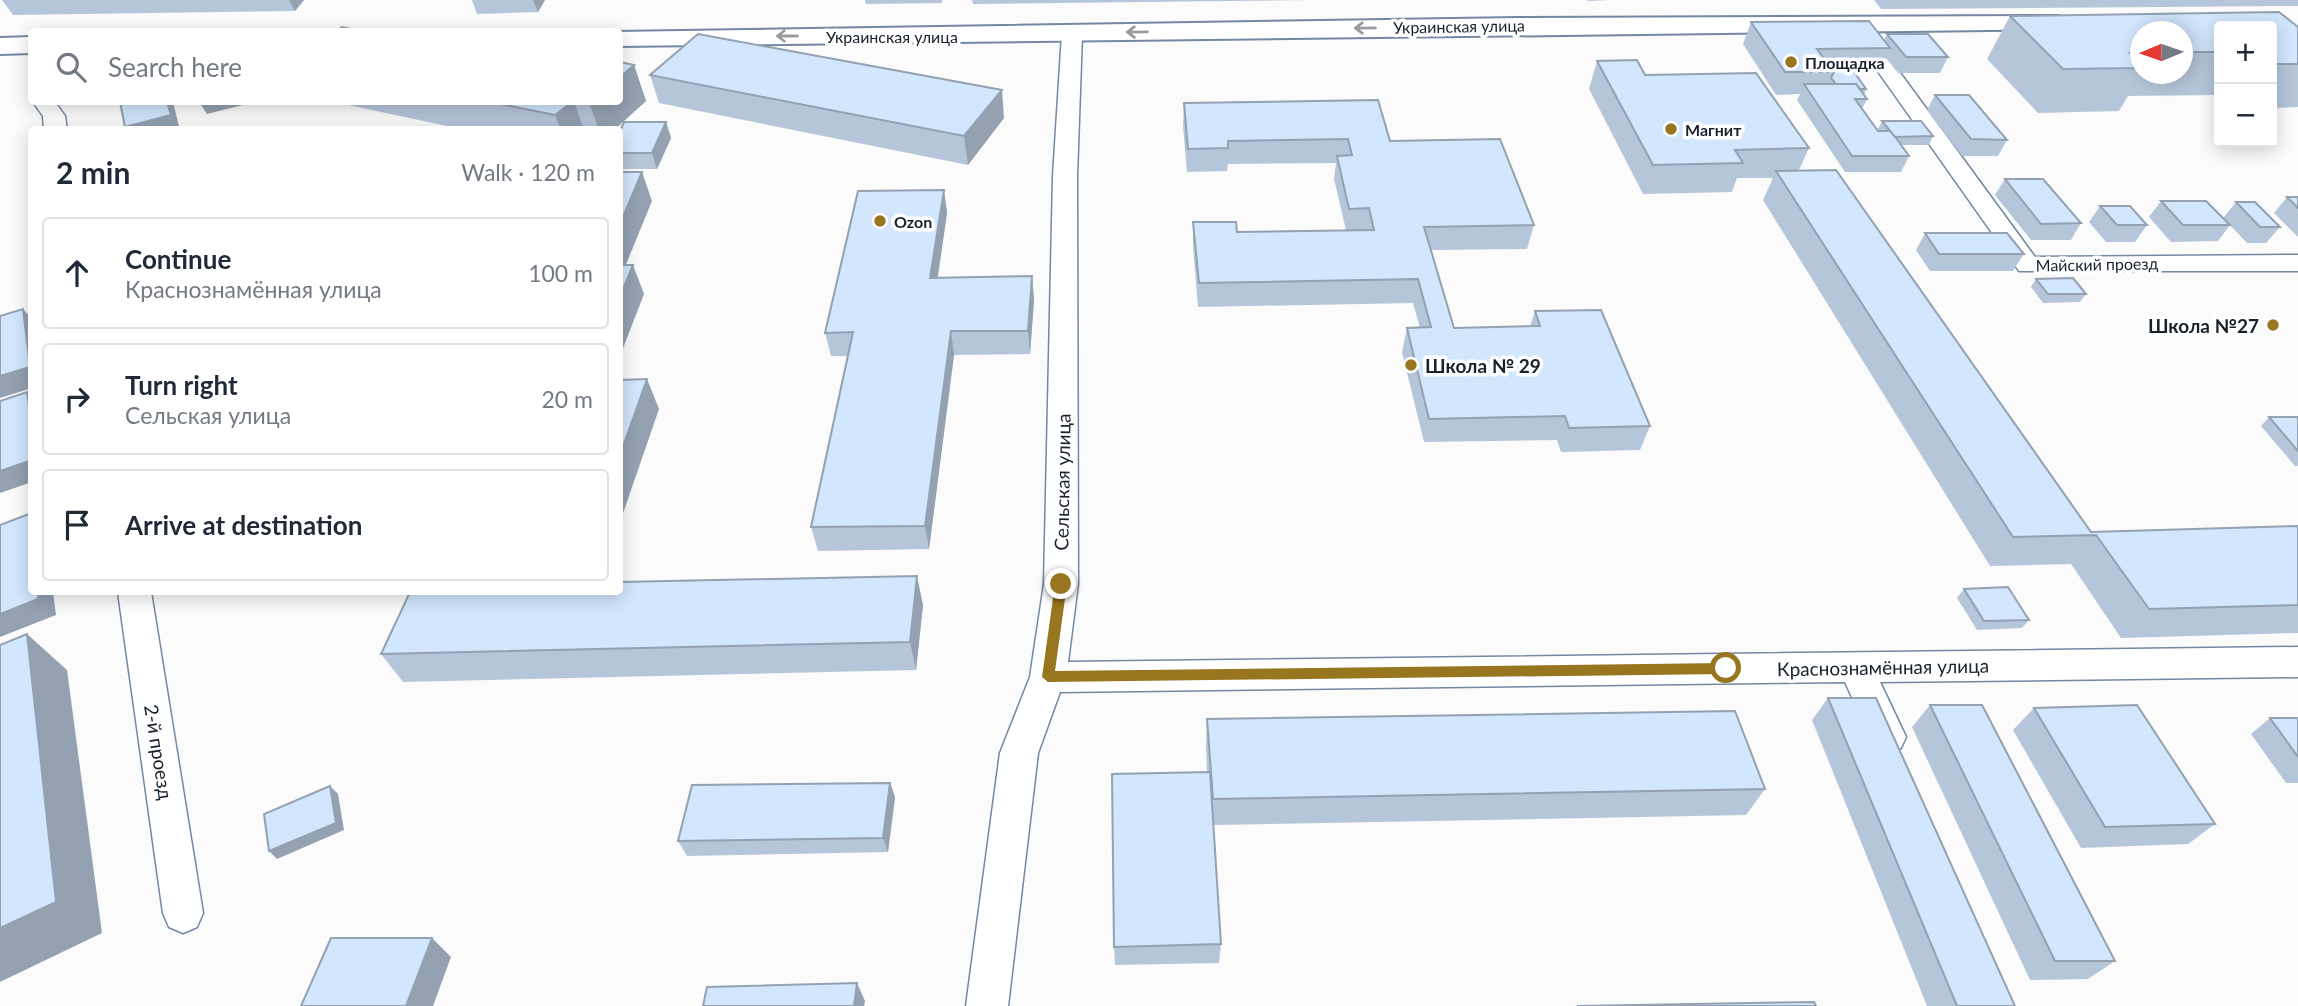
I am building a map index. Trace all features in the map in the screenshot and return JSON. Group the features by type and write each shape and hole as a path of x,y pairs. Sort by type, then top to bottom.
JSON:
{"street":[{"path":"1543,0 1555,24"},
{"name":"Майский проезд","path":"1853,23 2028,265 2298,263"},
{"name":"Украинская улица","path":"623,38 1072,34 1555,24 2083,24"},
{"name":"Сельская улица","path":"987,1006 1019,753 1048,677 1061,584 1065,176 1072,34"},
{"path":"0,46 28,45"},
{"path":"46,105 54,116 55,126"},
{"name":"2-й проезд","path":"134,595 183,913"},
{"name":"Краснознамённая улица","path":"1048,677 2298,662"},
{"path":"1856,667 1901,767"}],"building":[{"path":"2279,12 2298,27 2298,64 2277,64 2277,21 2214,21 2214,52 2193,52 2193,21 2130,21 2130,68 2063,69 2010,16"},
{"path":"1869,21 1890,48 1817,49 1834,72 1785,72 1751,22"},
{"path":"698,34 1002,90 964,136 650,75"},
{"path":"1887,34 1928,34 1948,57 1906,57"},
{"path":"1637,60 1645,75 1756,73 1809,148 1735,150 1743,163 1653,165 1597,61"},
{"path":"623,63 634,65 623,74"},
{"path":"1850,66 1866,89 1860,89 1856,84 1836,84 1831,78 1834,72 1830,67"},
{"path":"1804,84 1856,84 1867,99 1855,99 1878,131 1891,131 1909,156 1852,156"},
{"path":"1935,95 1969,95 2007,140 1971,139"},
{"path":"1378,100 1390,141 1500,139 1534,225 1424,227 1454,328 1540,326 1535,311 1601,310 1650,426 1569,428 1565,416 1429,419 1407,328 1431,327 1418,279 1199,283 1193,222 1236,222 1237,232 1374,230 1369,208 1349,209 1337,156 1352,155 1348,139 1228,141 1228,148 1188,149 1184,103"},
{"path":"121,105 168,105 171,115 125,126"},
{"path":"505,105 568,105 555,115"},
{"path":"1882,121 1921,121 1933,136 1895,137"},
{"path":"624,122 666,122 652,153 623,153"},
{"path":"1836,170 2091,532 2298,526 2298,605 2149,609 2096,535 2013,537 1776,171"},
{"path":"623,172 642,172 623,217"},
{"path":"2005,179 2043,179 2081,223 2041,224"},
{"path":"944,190 930,278 1032,276 1028,331 951,331 925,526 811,527 853,332 825,333 858,191"},
{"path":"2287,197 2298,197 2298,208"},
{"path":"2161,201 2206,201 2230,225 2183,225"},
{"path":"2236,202 2255,202 2280,227 2260,227"},
{"path":"2100,206 2130,206 2147,225 2117,225"},
{"path":"1925,233 2007,233 2024,254 1939,254"},
{"path":"623,265 633,265 623,290"},
{"path":"2073,278 2086,294 2048,294 2036,279"},
{"path":"23,309 28,368 0,376 0,316"},
{"path":"647,379 623,447 623,380"},
{"path":"27,392 28,461 0,471 0,401"},
{"path":"2269,417 2298,417 2298,451"},
{"path":"28,514 28,595 38,595 38,599 0,614 0,525"},
{"path":"917,576 910,642 381,654 409,595 623,595 623,582"},
{"path":"2008,587 2029,620 1984,621 1964,589"},
{"path":"27,634 56,902 0,928 0,645"},
{"path":"1828,698 1876,698 2015,1006 1957,1006"},
{"path":"1930,705 1982,705 2115,961 2055,961"},
{"path":"2137,705 2215,824 2105,827 2034,708"},
{"path":"1735,711 1765,789 1213,799 1207,719"},
{"path":"2270,718 2298,718 2298,757"},
{"path":"1210,772 1221,944 1114,947 1112,774"},
{"path":"890,783 883,838 678,841 692,785"},
{"path":"330,786 336,823 269,851 264,814"},
{"path":"331,938 432,938 406,1006 301,1006"},
{"path":"857,983 854,1006 703,1006 707,987"},
{"path":"1814,1002 1816,1006 1577,1006"}],"place":[{"name":"Площадка","path":"1791,62"},
{"name":"Магнит","path":"1671,129"},
{"name":"Ozon","path":"880,221"},
{"name":"Школа №27","path":"2273,325"},
{"name":"Школа № 29","path":"1411,365"}],"route":[{"path":"1061,584 1048,677 1726,668"}]}
